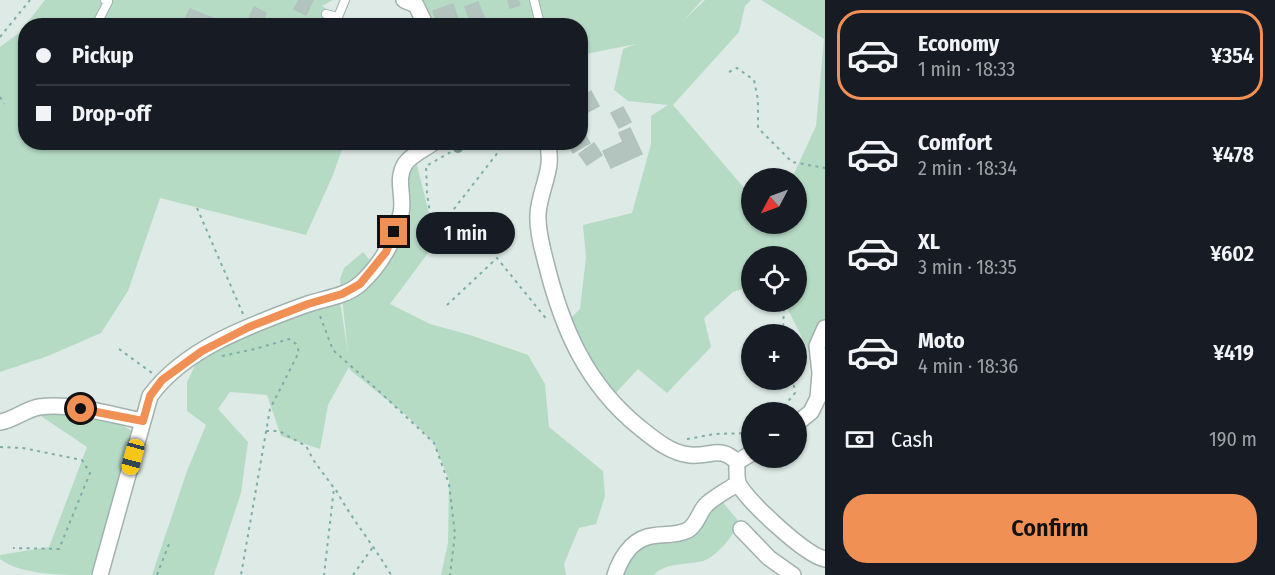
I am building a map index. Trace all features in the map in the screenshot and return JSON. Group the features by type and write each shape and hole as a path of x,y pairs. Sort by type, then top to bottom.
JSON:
{"street":[{"path":"416,2 423,18"},
{"path":"100,575 150,396 162,380 202,351 249,327 342,294 360,284 386,252 402,212 400,177 405,163 423,150"},
{"path":"548,150 551,167 542,192 538,215 540,239 553,290 572,342 587,370 612,403 666,448 690,455 724,452 737,462 738,483 755,506 800,543 820,558 825,559"},
{"path":"807,416 812,412 818,398 820,373 818,346 825,328"},
{"path":"0,422 10,421 37,407 61,406 143,421"},
{"path":"737,462 741,460"},
{"path":"615,575 630,548 646,537 674,535 690,529 705,505 738,483"},
{"path":"741,529 769,558 793,575"}],"lane":[{"path":"100,18 108,2 105,0"},
{"path":"326,14 338,17 345,0"},
{"path":"534,0 538,18"}],"path":[{"path":"0,37 30,0"},
{"path":"729,72 737,68 754,80 758,100 758,128 792,162 825,168"},
{"path":"0,97 4,104"},
{"path":"454,150 426,166 432,226 440,227 500,150"},
{"path":"197,207 249,327"},
{"path":"447,304 497,258 548,321"},
{"path":"315,302 333,350 434,443 449,484 455,534 450,575"},
{"path":"222,356 289,339 296,344 298,352 270,409 241,575"},
{"path":"119,349 162,380"},
{"path":"266,431 279,431 306,446 391,575"},
{"path":"660,443 715,434 741,433"},
{"path":"0,447 23,448 82,460 90,473 59,549 13,548"},
{"path":"324,575 334,488"},
{"path":"157,575 169,544"},
{"path":"353,575 374,547"}],"green space":[{"path":"45,0 333,0 322,6 338,18 31,18"},
{"path":"413,0 530,0 534,18 427,18"},
{"path":"536,0 702,0 684,20 705,0 751,0 745,6 739,32 673,105 741,184 741,234 807,234 807,168 797,168 816,126 824,39 761,0 825,0 825,377 820,373 807,347 807,324 795,324 789,312 807,312 807,246 741,246 741,289 733,292 704,318 711,347 667,393 638,369 612,397 565,324 580,309 586,257 583,225 632,213 651,144 651,116 668,105 628,101 614,90 623,49 636,44 588,54 588,18 539,18"},
{"path":"18,34 18,150 342,150 306,235 160,198 128,291 101,333 48,356 0,372 0,47"},
{"path":"416,161 432,226 443,233 390,304 430,324 528,355 545,384 549,427 603,471 605,496 596,524 579,528 564,564 566,575 441,575 448,543 449,480 434,443 407,416 349,367 328,405 320,449 281,436 267,395 230,392 218,409 248,442 241,493 214,575 152,575 187,471 206,425 187,411 187,382 202,351 339,295 348,353 340,279 344,268 363,252 375,266 404,216 400,177"},
{"path":"35,412 101,413 139,435 121,501 90,575 30,571 0,559 0,555 49,547 87,447"},
{"path":"720,499 740,523 714,555 703,561 664,568 654,575 615,575 636,544 674,535"}],"building":[{"path":"299,0 313,0 306,15 294,9"},
{"path":"508,0 518,0 520,5 510,8"},
{"path":"478,2 484,18 469,18 465,7"},
{"path":"453,4 457,18 435,18 433,11"},
{"path":"254,7 266,13 264,18 249,18"},
{"path":"190,9 212,18 186,18"},
{"path":"591,91 599,106 588,112 588,93"},
{"path":"623,107 631,122 619,128 611,113"},
{"path":"630,128 642,154 611,168 603,151 623,142 619,133"},
{"path":"594,143 602,155 587,165 579,154 588,150"}],"route":[{"path":"81,409 143,421 150,396 162,380 202,351 249,327 308,304 342,294 360,284 386,252 394,232"}]}
